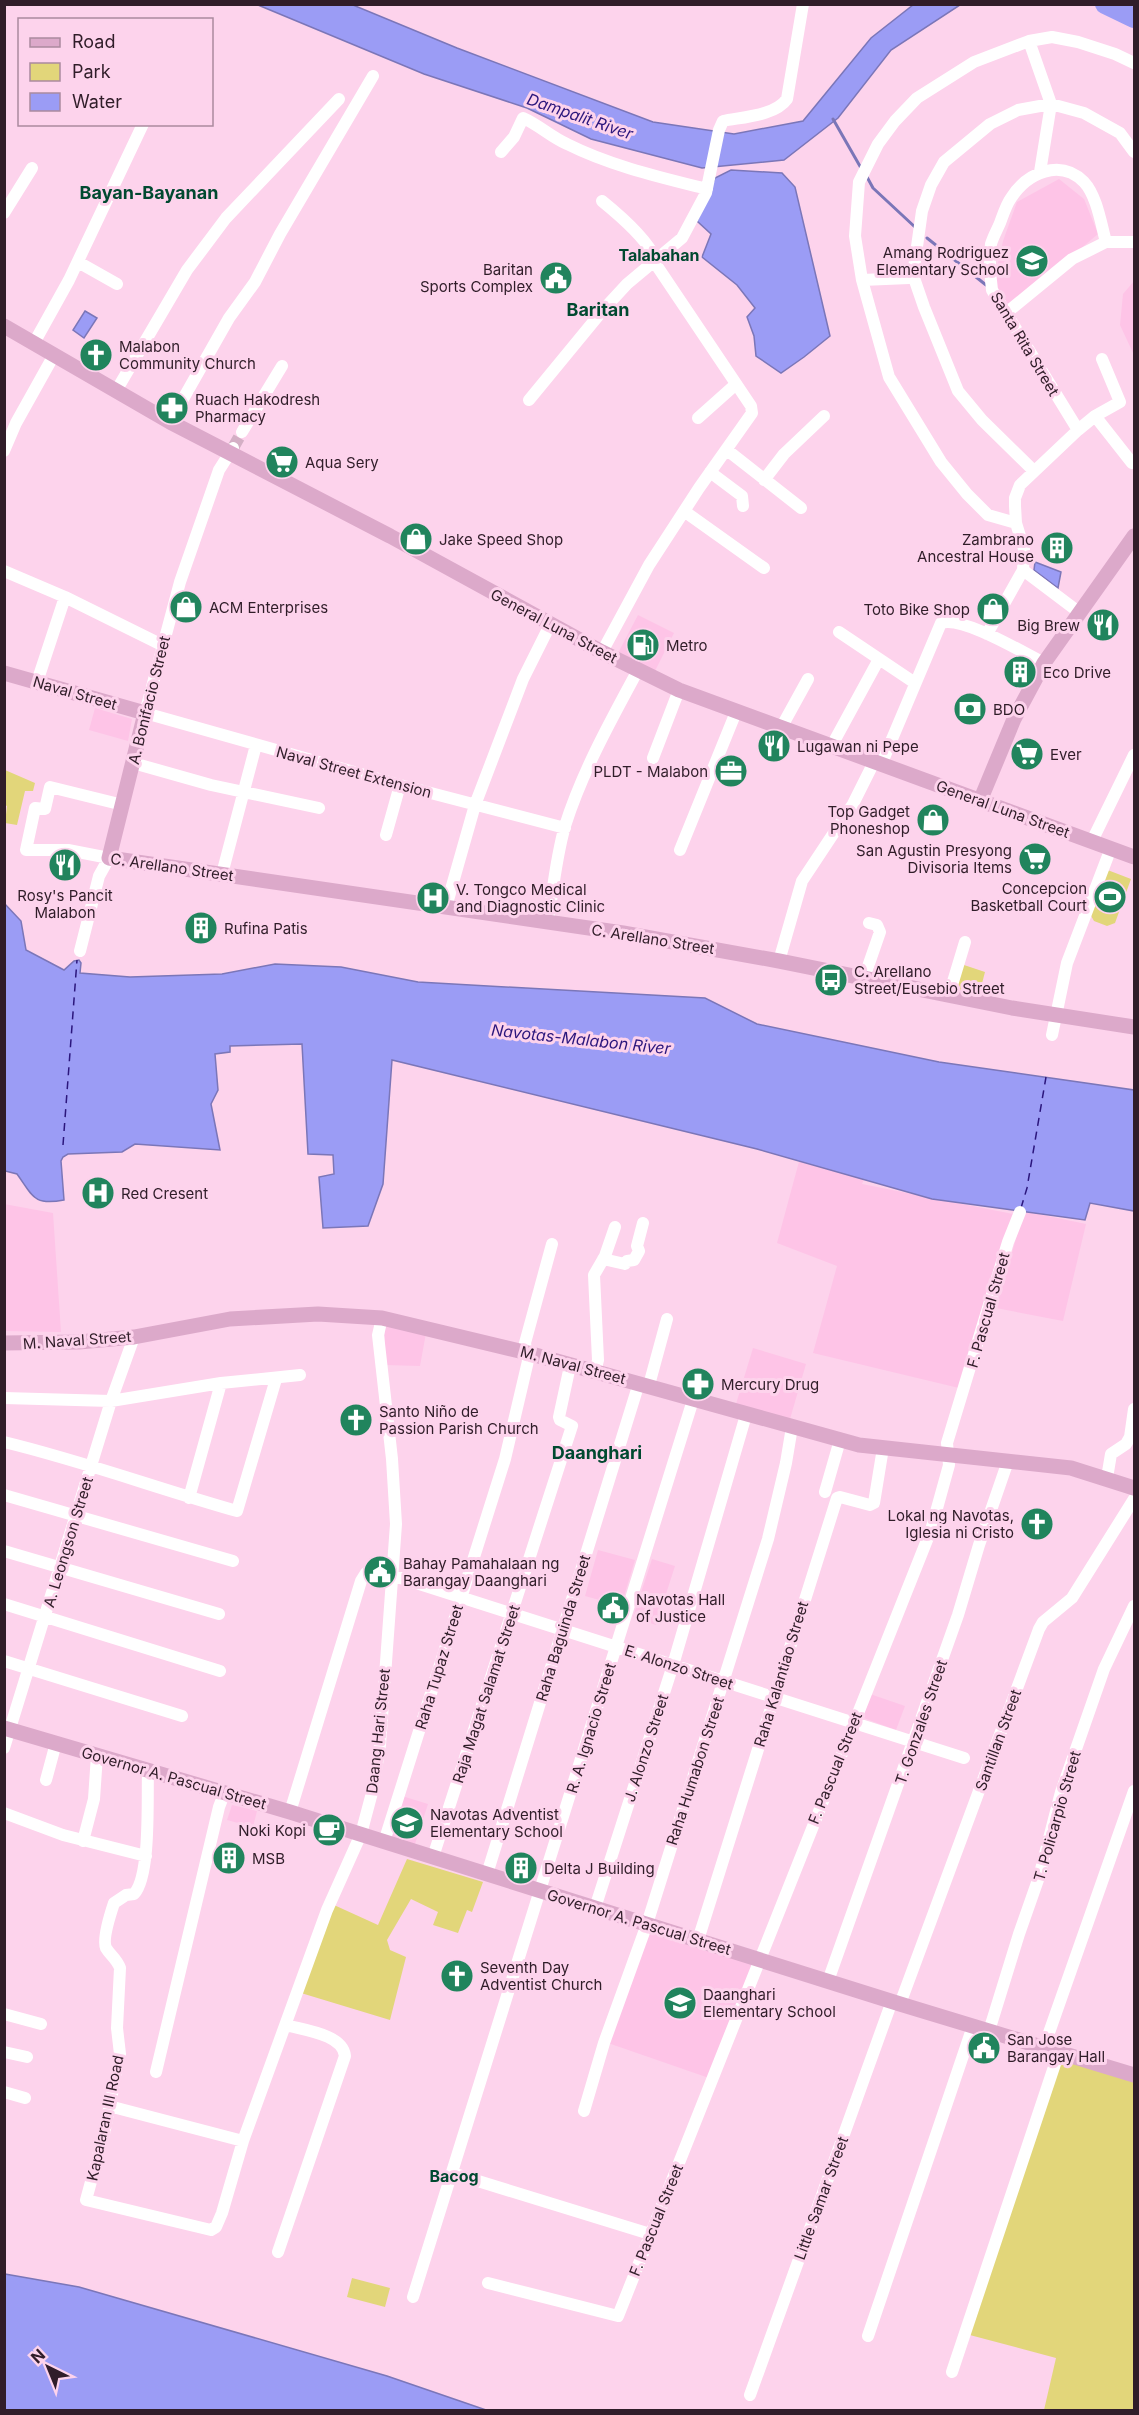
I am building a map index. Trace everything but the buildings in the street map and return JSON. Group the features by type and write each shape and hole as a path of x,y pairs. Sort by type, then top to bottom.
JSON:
{"main road":[{"name":"General Luna Street","path":"4,326 170,422 232,450 602,652 680,690 1134,857"},
{"path":"980,801 1014,719 1044,663 1134,536"},
{"name":"Naval Street","path":"4,673 145,713"},
{"name":"A. Bonifacio Street","path":"110,858 145,713"},
{"name":"C. Arellano Street","path":"110,858 634,935 1055,1015 1134,1027"},
{"name":"M. Naval Street","path":"4,1343 79,1342 134,1337 230,1319 318,1314 382,1318 528,1353 840,1440 883,1448 1071,1468 1134,1488"},
{"name":"Governor A. Pascual Street","path":"8,1729 290,1812 760,1960 1134,2074"}],"street":[{"path":"529,400 627,284 682,238 707,189 718,133 723,121 773,110 782,106 787,99 803,4"},
{"path":"1016,523 988,514 967,495 940,462 889,377 862,280 855,236 859,182 878,144 895,120 917,98 974,62 1029,41 1052,36 1115,54 1134,63"},
{"path":"1029,41 1051,104 1041,172"},
{"path":"170,422 229,318 255,282 280,234 373,76"},
{"path":"116,392 187,270 226,218 339,99"},
{"path":"1034,471 982,420 958,391 945,362 913,275 922,211 931,185 945,162 990,124 1018,110 1051,104 1084,113 1120,133 1134,152"},
{"path":"501,152 514,137 523,118 565,144 634,171 707,189"},
{"path":"34,343 78,262 142,126"},
{"path":"4,213 32,168"},
{"path":"1041,172 1048,168 1062,170 1086,183 1106,242"},
{"name":"Santa Rita Street","path":"1041,172 1033,175 1011,198 992,242 992,291 1076,428"},
{"path":"602,201 622,217 656,256 657,266 751,406 752,413 649,565 602,652"},
{"path":"1005,314 1072,259 1106,242 1134,242"},
{"path":"78,262 117,284"},
{"path":"862,280 913,275"},
{"path":"4,452 16,423 54,355"},
{"path":"987,634 1023,570 1024,549 1016,523 1015,498 1020,485 1076,428 1120,402 1102,359"},
{"path":"242,432 282,366"},
{"path":"698,418 735,385"},
{"path":"764,480 784,454 824,416"},
{"path":"1095,416 1132,463"},
{"name":"A. Bonifacio Street","path":"145,713 180,582 219,470 232,450"},
{"path":"727,450 801,508"},
{"path":"710,472 742,496 743,506"},
{"path":"684,511 764,568"},
{"path":"1023,570 1080,613"},
{"path":"4,571 65,597 162,645"},
{"path":"37,682 65,597"},
{"path":"779,962 802,881 877,763 941,622 949,620 987,634 1044,663"},
{"path":"446,907 475,805 523,679 550,624"},
{"path":"838,632 915,683"},
{"path":"831,747 879,659"},
{"path":"548,922 565,828 592,760 638,670"},
{"path":"781,728 808,679"},
{"path":"653,758 680,690"},
{"path":"680,850 736,712"},
{"name":"Naval Street Extension","path":"145,713 400,785 565,828"},
{"path":"222,874 256,745"},
{"path":"1092,841 1134,754"},
{"path":"133,763 242,792 319,808"},
{"path":"386,835 400,785"},
{"name":"C. Arellano Street","path":"110,858 68,850 26,850 35,808 45,809 50,787 123,805"},
{"path":"1052,1035 1067,963 1111,848"},
{"name":"A. Bonifacio Street","path":"80,951 99,876 110,858"},
{"path":"864,978 880,932 878,925 869,922"},
{"path":"949,995 965,942"},
{"name":"F. Pascual Street","path":"488,2283 618,2316 931,1530 949,1465 947,1443 1008,1242 1020,1212"},
{"path":"603,1259 625,1264 627,1261 634,1260 639,1251 637,1246 643,1223"},
{"path":"595,1372 598,1360 594,1275 603,1259 615,1227"},
{"name":"Raha Tupaz Street","path":"384,1842 504,1459 528,1361 525,1342 552,1244"},
{"name":"Daang Hari Street","path":"216,2227 243,2141 327,1910 361,1834 373,1789 380,1745 390,1575 396,1524 393,1459 378,1335 382,1318"},
{"name":"Raha Baguinda Street","path":"487,1874 563,1630 667,1319"},
{"name":"A. Leongson Street","path":"4,1748 111,1401 134,1337"},
{"name":"Raja Magat Salamat Street","path":"433,1857 572,1426 559,1418 570,1366"},
{"path":"4,1398 111,1401 221,1383 300,1375"},
{"path":"4,1442 91,1465 189,1498 237,1511 276,1378"},
{"path":"189,1498 221,1383"},
{"name":"R. A. Ignacio Street","path":"413,2297 693,1400"},
{"path":"1107,1478 1111,1454 1126,1444 1130,1437 1134,1409"},
{"name":"J. Alonzo Street","path":"595,1908 673,1665 746,1415"},
{"name":"Raha Humabon Street","path":"584,2111 768,1539 792,1427"},
{"path":"825,1491 840,1440"},
{"name":"Raha Kalantiao Street","path":"698,1940 837,1498 870,1505 874,1503 883,1448"},
{"name":"T. Gonzales Street","path":"828,1981 914,1742 1008,1461"},
{"path":"4,1495 233,1561"},
{"name":"Santillan Street","path":"896,2002 1039,1629 1043,1622 1072,1598 1134,1499"},
{"path":"4,1551 219,1614"},
{"path":"290,1812 361,1581 366,1573 373,1570"},
{"name":"E. Alonzo Street","path":"390,1575 964,1758"},
{"path":"4,1604 220,1671"},
{"name":"T. Policarpio Street","path":"989,2031 1039,1877 1060,1792 1104,1669 1134,1606"},
{"path":"4,1660 182,1716"},
{"path":"46,1780 56,1743"},
{"path":"83,1841 94,1799 97,1755"},
{"name":"Kapalaran Ⅲ Road","path":"148,1770 146,1856 140,1886 136,1892 119,1898 114,1903 105,1943 108,1951 118,1961 120,1968 117,2025 120,2054 86,2200 211,2230 216,2227"},
{"path":"952,2372 1134,1791"},
{"path":"156,2072 188,1932 224,1794"},
{"path":"4,1813 83,1841 146,1856"},
{"name":"Little Samar Street","path":"750,2395 896,2002"},
{"path":"4,2014 41,2024"},
{"path":"278,2253 345,2056 345,2050 331,2038 286,2025"},
{"path":"868,2336 973,2026"},
{"path":"4,2052 27,2057"},
{"path":"4,2092 25,2097"},
{"path":"109,2106 243,2141"},
{"path":"452,2173 650,2234"}],"shaded area":[{"name":"Amang Rodriguez Elementary School","path":"1059,179 1084,199 1098,234 1014,305 1006,304 994,281 1003,241 1017,202"},
{"path":"1134,281 1134,355 1120,325 1123,294"},
{"path":"638,615 674,633 655,671 618,653"},
{"path":"95,708 132,719 128,741 89,730"},
{"path":"810,1121 873,1158 862,1184 1013,1214 959,1388 813,1353 837,1266 777,1243"},
{"path":"4,1204 53,1213 61,1332 5,1331"},
{"path":"1024,1211 1086,1224 1063,1321 996,1308"},
{"path":"385,1325 426,1333 420,1366 385,1365"},
{"path":"753,1348 806,1364 790,1419 736,1404"},
{"path":"598,1550 635,1560 621,1606 585,1596"},
{"path":"652,1559 675,1566 656,1625 633,1617"},
{"path":"870,1694 905,1706 896,1730 861,1717"},
{"name":"Navotas Adventist Elementary School","path":"402,1796 428,1804 413,1850 387,1841"},
{"path":"232,1805 257,1811 253,1827 227,1820"},
{"name":"Daanghari Elementary School","path":"647,1929 754,1964 709,2078 608,2043"}],"green space":[{"path":"5,770 35,783 33,791 25,791 17,825 5,823 7,806 5,805"},
{"name":"Concepcion Basketball Court","path":"1105,869 1131,879 1115,923 1107,926 1094,921 1090,914"},
{"path":"961,964 985,972 979,995 954,990"},
{"path":"407,1859 483,1882 472,1912 467,1910 458,1933 433,1925 438,1912 411,1899 387,1940 390,1950 406,1957 390,2020 301,1993 334,1905 378,1925"},
{"path":"1060,2057 1134,2082 1134,2410 1044,2410 1056,2358 966,2334"},
{"path":"352,2278 390,2288 385,2307 347,2297"}],"water":[{"name":"Dampalit River","path":"258,5 353,5 457,48 653,122 734,134 803,121 871,38 913,5 960,5 891,50 838,118 784,160 702,168 591,139 527,108 424,74"},
{"path":"731,170 782,173 795,187 830,336 781,373 756,356 754,336 747,317 755,308 737,285 702,257 711,234 697,221 715,178"},
{"path":"85,311 97,318 84,338 73,330"},
{"path":"1035,562 1061,572 1058,588 1034,570"},
{"name":"Navotas-Malabon River","path":"4,903 21,921 26,950 64,970 74,961 79,960 80,973 130,977 222,974 275,964 341,967 418,982 705,998 757,1024 939,1062 1134,1090 1134,1211 1090,1203 1085,1220 932,1199 757,1149 392,1060 383,1184 368,1226 323,1228 319,1177 334,1174 333,1155 308,1154 302,1044 230,1046 230,1052 215,1054 218,1090 211,1104 220,1150 135,1144 122,1152 68,1154 61,1161 64,1200 46,1202 35,1198 17,1174 5,1171"},
{"path":"5,2274 79,2287 387,2376 486,2410 5,2410"}],"waterway":[{"path":"1105,4 1134,18"},
{"path":"833,119 861,168"},
{"path":"867,177 873,188 916,228"},
{"path":"927,238 986,285"}],"ferry route":[{"path":"63,1145 77,960"},
{"path":"1021,1208 1027,1188 1046,1077"}],"tunnel":[{"path":"233,448 242,432"}],"place":[{"name":"Amang Rodriguez Elementary School","path":"1032,261"},
{"name":"Baritan Sports Complex","path":"556,278"},
{"name":"Malabon Community Church","path":"96,355"},
{"name":"Ruach Hakodresh Pharmacy","path":"172,408"},
{"name":"Aqua Sery","path":"282,462"},
{"name":"Jake Speed Shop","path":"416,539"},
{"name":"Zambrano Ancestral House","path":"1057,548"},
{"name":"ACM Enterprises","path":"186,607"},
{"name":"Toto Bike Shop","path":"993,609"},
{"name":"Big Brew","path":"1103,625"},
{"name":"Metro","path":"643,645"},
{"name":"Eco Drive","path":"1020,672"},
{"name":"BDO","path":"970,709"},
{"name":"Lugawan ni Pepe","path":"774,746"},
{"name":"Ever","path":"1027,754"},
{"name":"PLDT - Malabon","path":"731,771"},
{"name":"Top Gadget Phoneshop","path":"933,820"},
{"name":"San Agustin Presyong Divisoria Items","path":"1035,859"},
{"name":"Rosy's Pancit Malabon","path":"65,865"},
{"name":"Concepcion Basketball Court","path":"1110,897"},
{"name":"V. Tongco Medical and Diagnostic Clinic","path":"433,898"},
{"name":"Rufina Patis","path":"201,928"},
{"name":"C. Arellano Street/Eusebio Street","path":"831,980"},
{"name":"Red Cresent","path":"98,1193"},
{"name":"Mercury Drug","path":"698,1384"},
{"name":"Santo Niño de Passion Parish Church","path":"356,1420"},
{"name":"Lokal ng Navotas, Iglesia ni Cristo","path":"1037,1524"},
{"name":"Bahay Pamahalaan ng Barangay Daanghari","path":"380,1572"},
{"name":"Navotas Hall of Justice","path":"613,1608"},
{"name":"Navotas Adventist Elementary School","path":"407,1823"},
{"name":"Noki Kopi","path":"329,1830"},
{"name":"MSB","path":"229,1858"},
{"name":"Delta J Building","path":"521,1868"},
{"name":"Seventh Day Adventist Church","path":"457,1976"},
{"name":"Daanghari Elementary School","path":"680,2003"},
{"name":"San Jose Barangay Hall","path":"984,2048"}],"district":[{"name":"Bayan-Bayanan","path":"149,192"},
{"name":"Talabahan","path":"659,255"},
{"name":"Baritan","path":"598,309"},
{"name":"Daanghari","path":"597,1452"},
{"name":"Bacog","path":"454,2176"}]}
